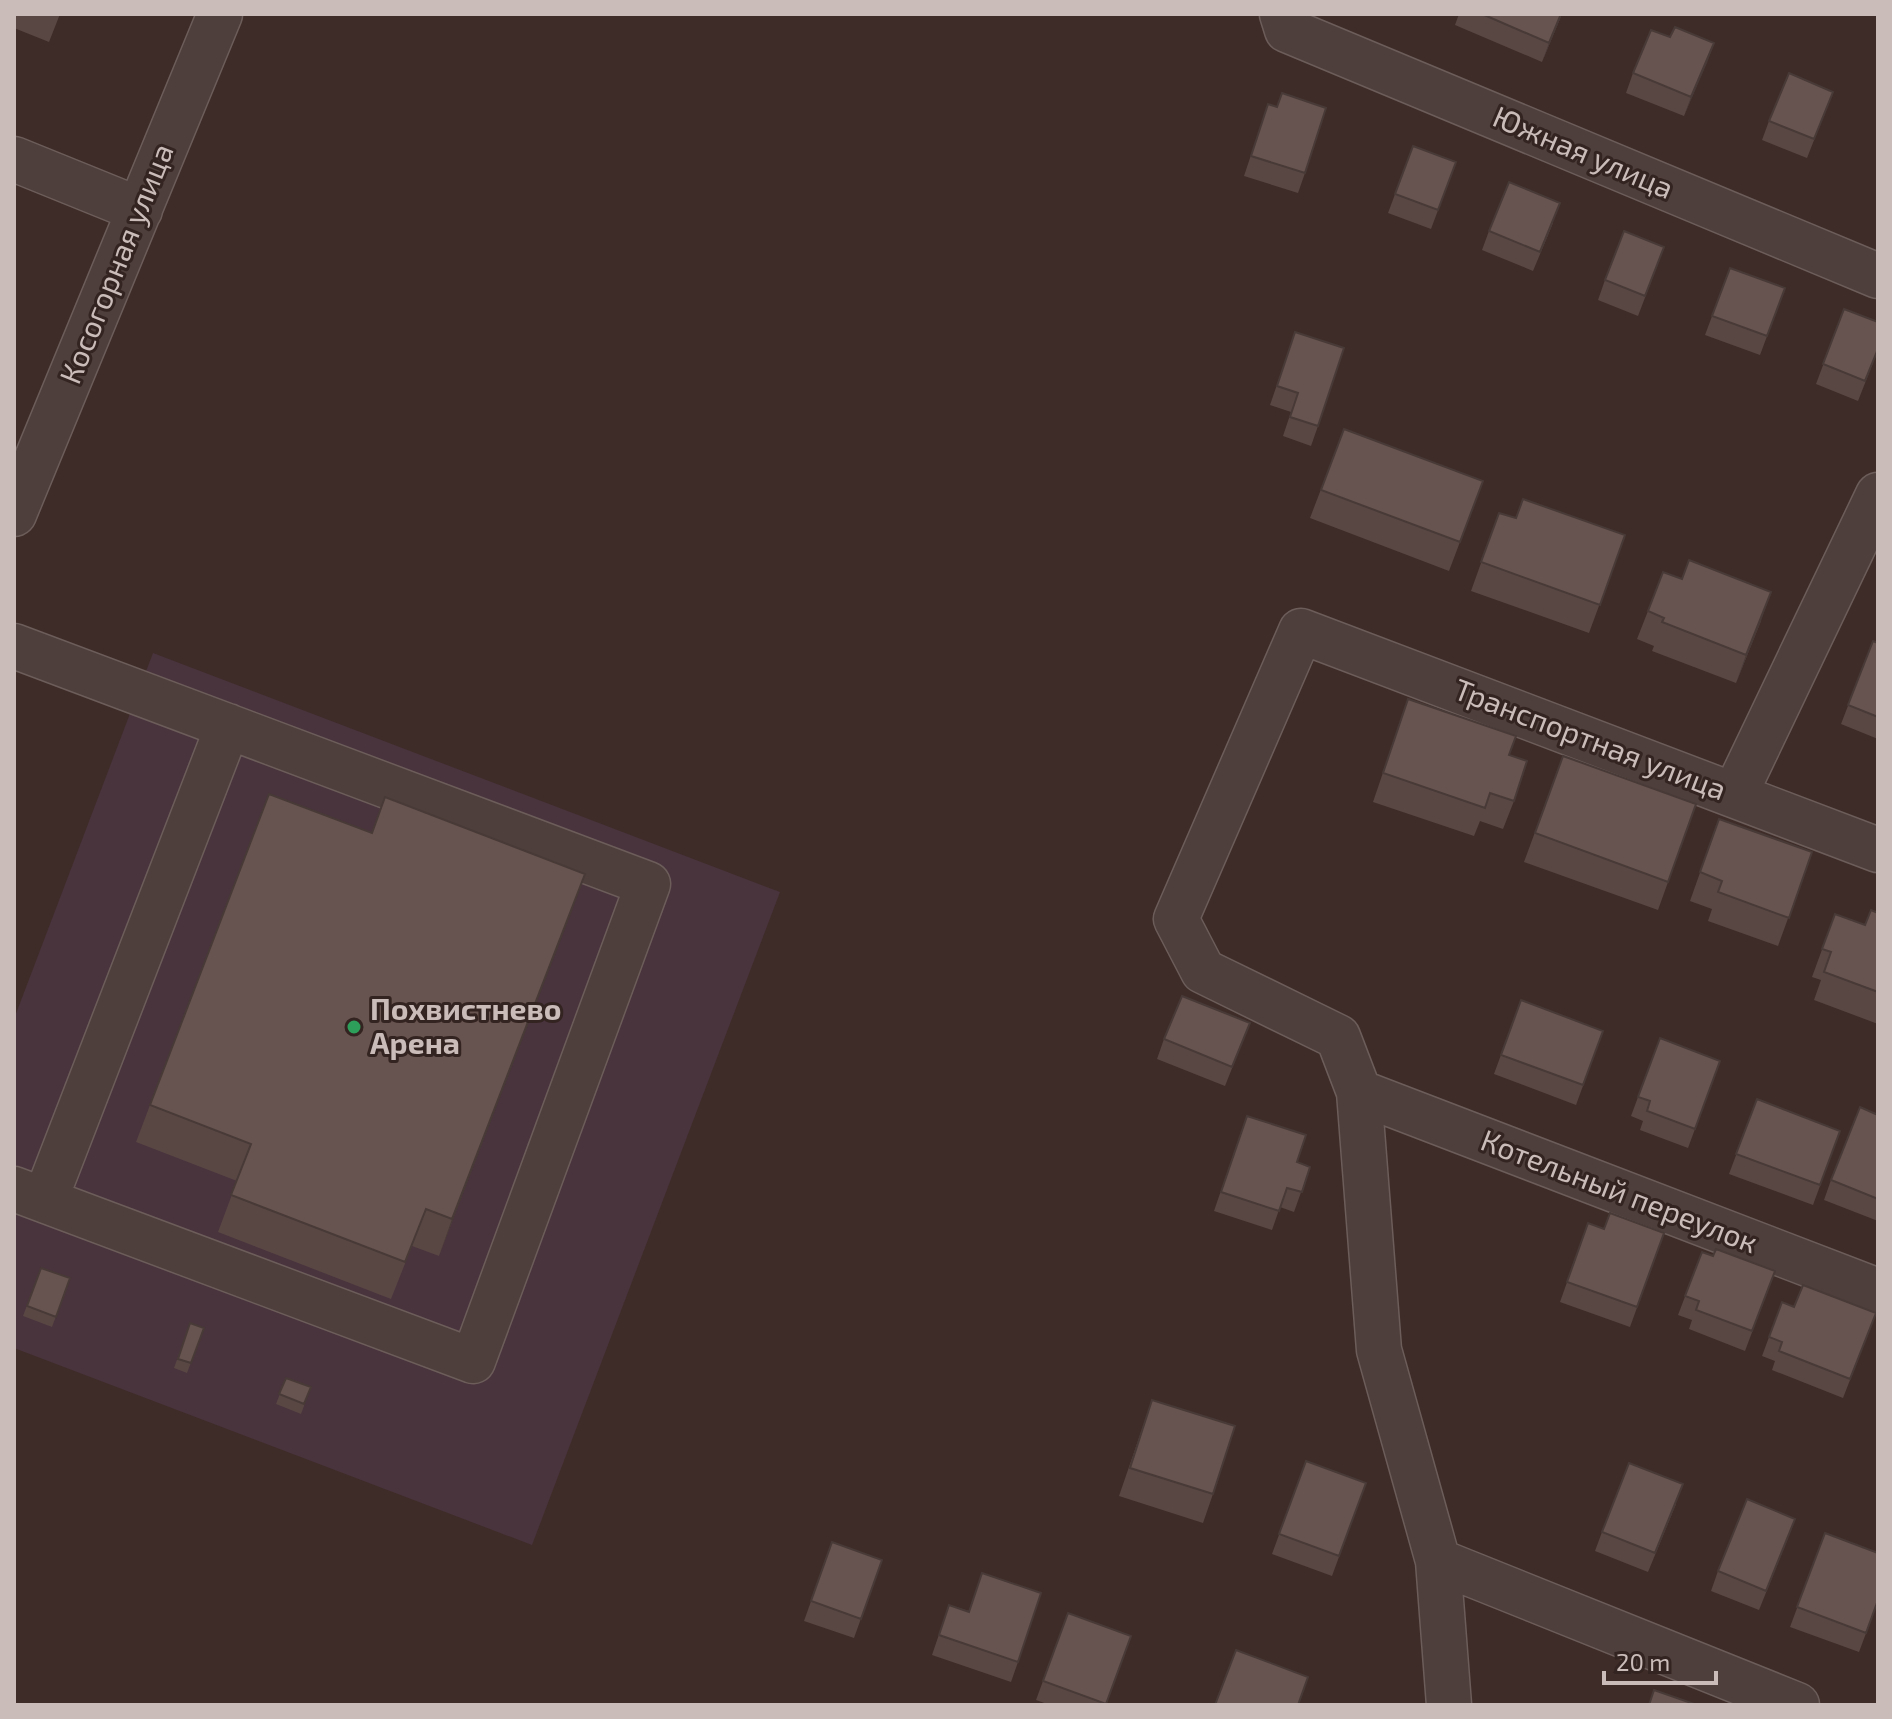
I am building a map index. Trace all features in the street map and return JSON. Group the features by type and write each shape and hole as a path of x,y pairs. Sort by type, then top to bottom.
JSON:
{"street":[{"name":"Косогорная улица","path":"14,514 220,14"},
{"name":"Южная улица","path":"1284,22 1878,276"},
{"path":"14,159 140,210"},
{"path":"1735,794 1878,495"},
{"name":"Транспортная улица","path":"1359,1092 1338,1037 1203,971 1176,919 1301,631 1878,850"},
{"path":"14,646 228,726 648,884 473,1361 30,1195 228,726"},
{"path":"1359,1092 1379,1350 1438,1561 1449,1705"},
{"name":"Котельный переулок","path":"1359,1092 1878,1291"},
{"path":"1438,1561 1797,1705"}],"shaded area":[{"path":"153,653 780,892 532,1545 14,1348 14,1019"}],"building":[{"path":"1482,14 1561,14 1549,43"},
{"path":"1675,27 1714,43 1691,97 1633,73 1651,30 1670,37"},
{"path":"1789,73 1833,92 1814,139 1769,121"},
{"path":"1282,93 1326,108 1305,173 1251,156 1268,104 1277,107"},
{"path":"1413,146 1456,162 1438,210 1395,194"},
{"path":"1509,182 1560,203 1540,252 1489,231"},
{"path":"1624,231 1664,247 1645,296 1605,280"},
{"path":"1730,268 1785,288 1767,336 1712,316"},
{"path":"1844,309 1878,322 1878,349 1865,381 1823,364"},
{"path":"1295,332 1344,348 1318,426 1290,417 1298,393 1277,386"},
{"path":"1344,429 1483,481 1460,542 1321,490"},
{"path":"1523,499 1625,535 1600,605 1481,562 1499,513 1516,518"},
{"path":"1689,560 1771,592 1746,655 1662,622 1664,618 1648,611 1663,572 1682,579"},
{"path":"1873,641 1878,643 1878,717 1848,705"},
{"path":"1408,699 1516,736 1509,755 1527,761 1514,801 1490,793 1485,808 1383,773"},
{"path":"1563,756 1696,804 1668,882 1535,833"},
{"name":"Похвистнево Арена","path":"269,794 372,833 385,797 585,874 452,1219 426,1209 405,1262 231,1195 251,1144 150,1105"},
{"path":"1719,819 1812,852 1789,918 1718,892 1722,881 1700,872"},
{"path":"1871,910 1878,913 1878,992 1824,972 1831,952 1822,949 1835,914 1865,925"},
{"path":"1182,996 1250,1023 1232,1067 1164,1039"},
{"path":"1521,1000 1603,1031 1583,1085 1501,1055"},
{"path":"1660,1038 1720,1061 1695,1129 1647,1111 1650,1101 1638,1097"},
{"path":"1757,1099 1840,1131 1820,1185 1736,1154"},
{"path":"1860,1107 1878,1115 1878,1199 1831,1180"},
{"path":"1247,1116 1306,1135 1297,1162 1310,1167 1302,1192 1287,1188 1279,1211 1221,1192"},
{"path":"1610,1213 1664,1233 1637,1307 1567,1282 1588,1223 1604,1229"},
{"path":"1716,1249 1775,1271 1752,1331 1696,1310 1699,1301 1685,1296 1702,1252 1713,1256"},
{"path":"41,1268 70,1278 56,1317 27,1306"},
{"path":"1803,1285 1876,1313 1850,1379 1779,1351 1782,1342 1769,1337 1782,1302 1794,1307"},
{"path":"190,1323 204,1328 191,1363 178,1359"},
{"path":"286,1378 311,1387 304,1404 279,1394"},
{"path":"1152,1400 1235,1426 1213,1494 1130,1468"},
{"path":"1306,1461 1366,1483 1339,1556 1279,1534"},
{"path":"1629,1463 1683,1484 1655,1553 1602,1532"},
{"path":"1747,1499 1795,1519 1766,1591 1718,1571"},
{"path":"1825,1533 1878,1553 1878,1600 1866,1633 1797,1607"},
{"path":"832,1542 882,1560 861,1619 811,1601"},
{"path":"982,1573 1041,1593 1018,1662 939,1635 949,1605 969,1612"},
{"path":"1068,1613 1131,1636 1106,1704 1043,1681"},
{"path":"1236,1650 1308,1677 1298,1705 1215,1705"},
{"path":"1654,1690 1697,1705 1649,1705"}],"place":[{"name":"Похвистнево Арена","path":"354,1027"}]}
